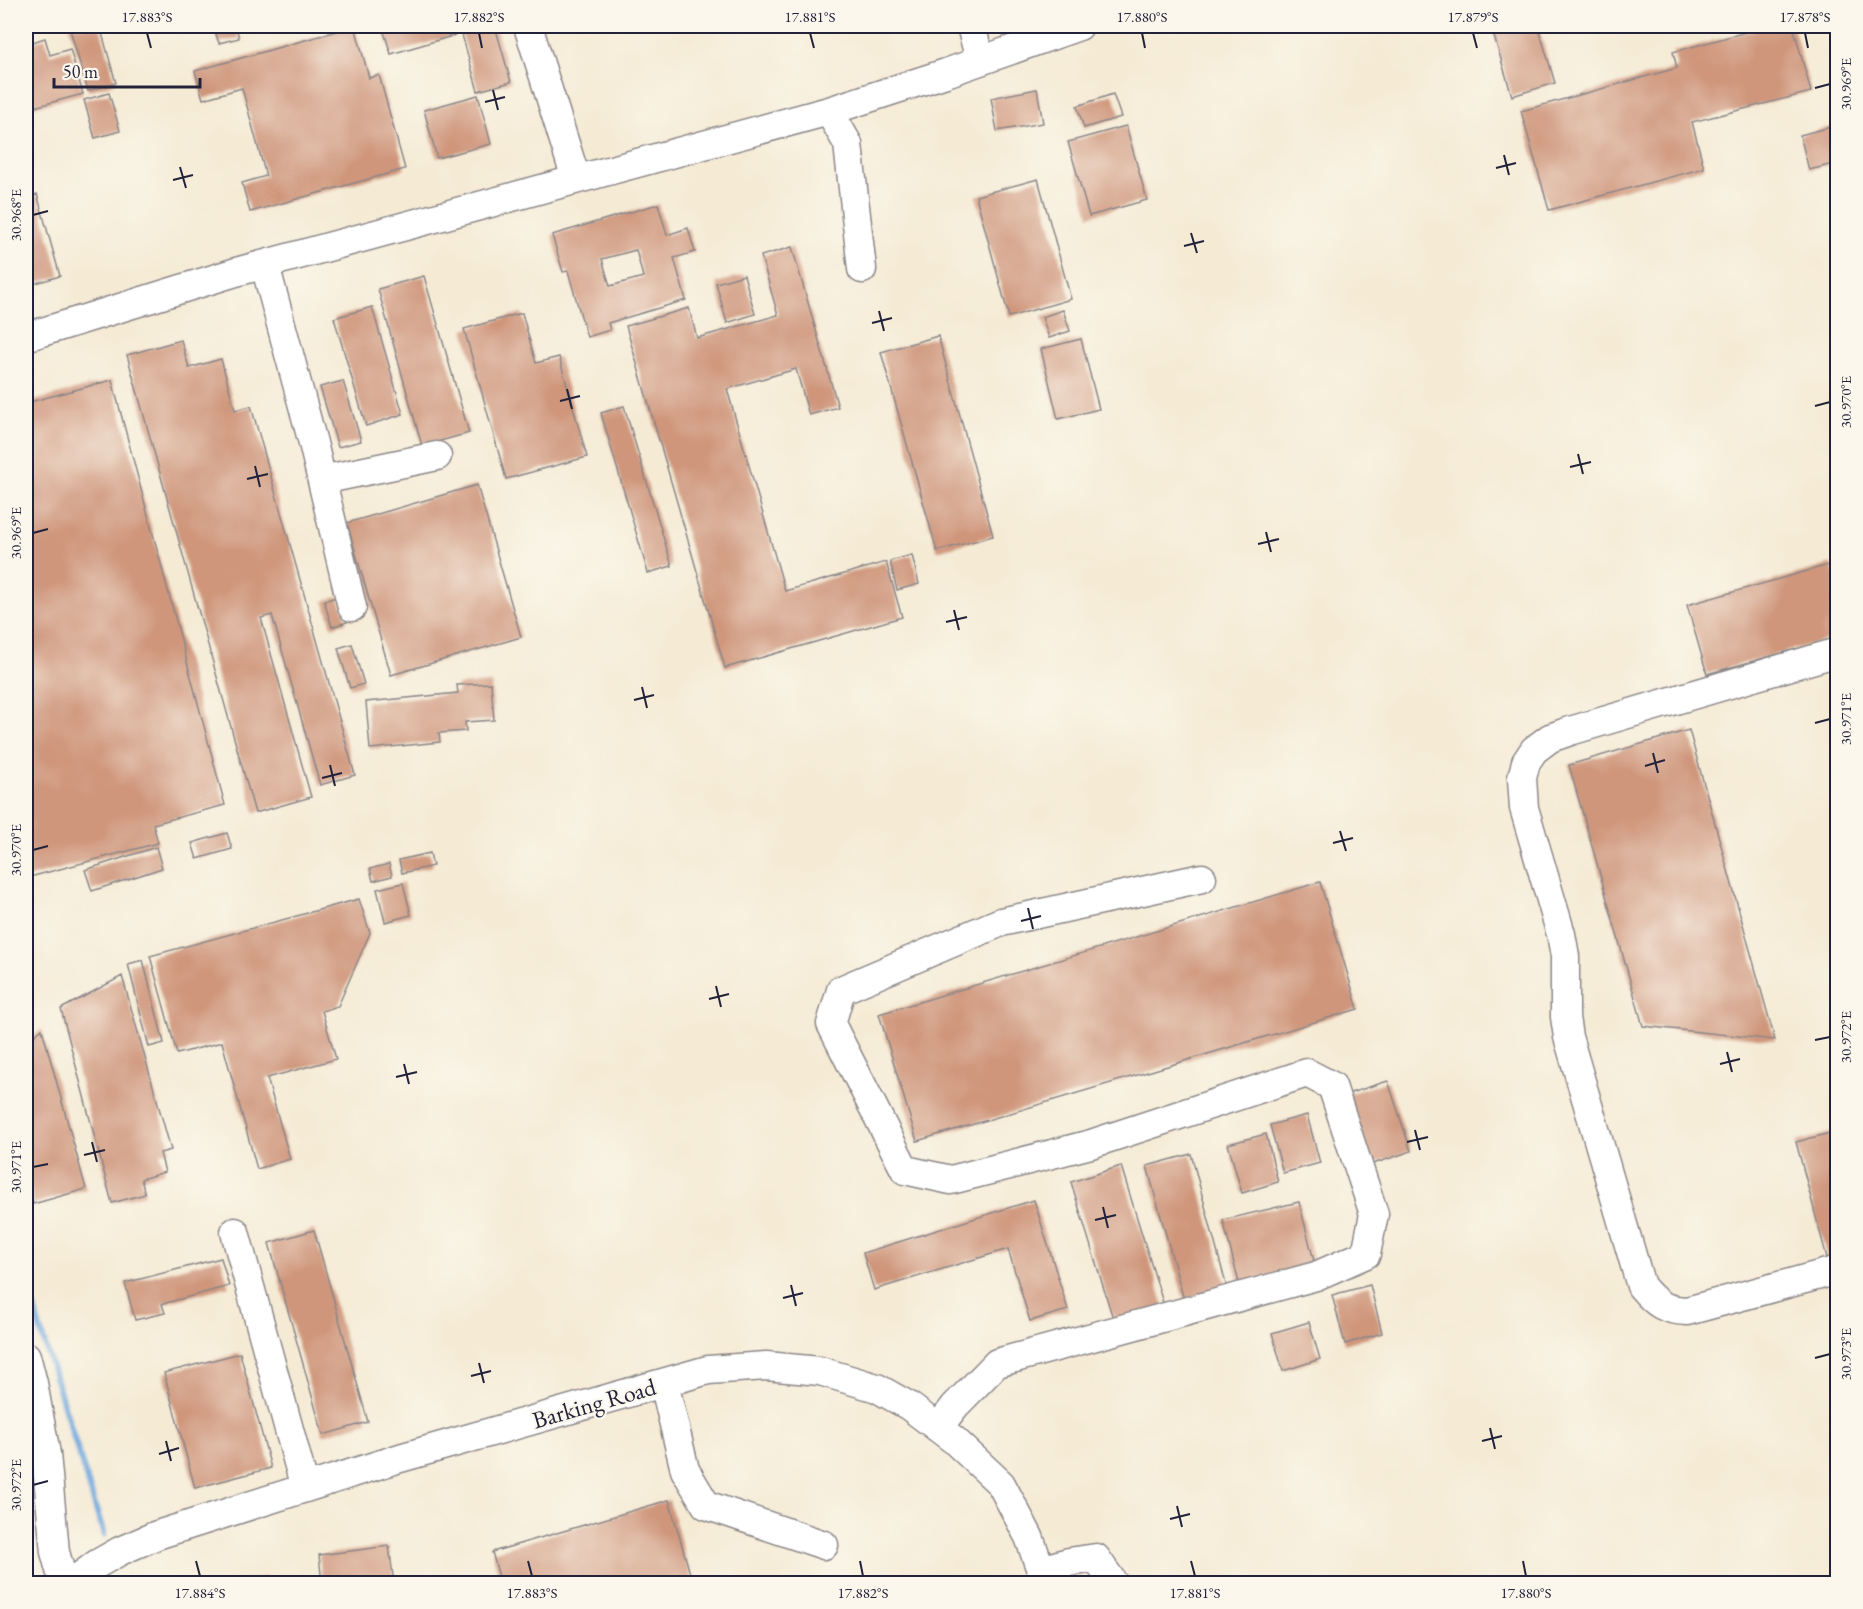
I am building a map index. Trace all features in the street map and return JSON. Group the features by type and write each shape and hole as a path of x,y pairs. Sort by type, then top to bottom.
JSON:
{"street":[{"path":"528,26 576,179"},
{"path":"971,26 980,60"},
{"path":"26,338 265,264 829,111 1079,26"},
{"path":"829,111 848,144 862,269"},
{"path":"265,264 322,480 352,607"},
{"path":"322,480 437,456"},
{"path":"1838,652 1550,738 1534,750 1526,762 1522,778 1524,808 1561,934 1565,956 1565,1017 1568,1037 1641,1287 1660,1306 1672,1311 1687,1311 1838,1270"},
{"path":"938,1428 955,1406 997,1363 1316,1276 1366,1254 1374,1214 1367,1192 1332,1086 1307,1073 1091,1144 951,1180 905,1170 831,1024 841,990 1001,922 1202,878"},
{"path":"235,1232 305,1488"},
{"path":"26,1356 46,1454 55,1552 64,1584"},
{"name":"Barking Road","path":"70,1584 97,1564 120,1551 157,1535 400,1458 708,1370 766,1366 820,1371 877,1388 909,1406 954,1440 1000,1484 1029,1537 1043,1577"},
{"path":"664,1383 685,1470 706,1505 824,1545"},
{"path":"1043,1577 1069,1562 1096,1558 1114,1584"}],"building":[{"path":"69,26 100,26 116,83 88,91"},
{"path":"213,26 236,26 239,38 219,43"},
{"path":"355,26 369,78 379,75 405,169 250,212 242,183 266,176 242,88 203,99 195,71"},
{"path":"382,26 486,26 391,54"},
{"path":"495,26 511,82 478,91 462,35"},
{"path":"1491,26 1538,26 1555,83 1512,96"},
{"path":"1768,26 1793,26 1811,92 1692,122 1704,168 1549,210 1521,111 1677,68 1673,52"},
{"path":"45,38 50,55 70,49 83,94 27,109 26,44"},
{"path":"1037,89 1043,123 997,131 991,98"},
{"path":"109,93 120,131 95,138 84,100"},
{"path":"1113,94 1121,117 1084,128 1077,106"},
{"path":"478,95 491,144 437,158 424,110"},
{"path":"1838,125 1838,163 1809,170 1800,135"},
{"path":"1126,126 1147,200 1089,216 1068,142"},
{"path":"26,136 31,150 26,152"},
{"path":"1038,179 1071,299 1009,317 976,196"},
{"path":"37,194 60,276 26,286 26,198"},
{"path":"658,204 667,235 688,228 695,252 674,258 686,300 608,323 610,330 587,337 568,271 563,272 552,235","holes":["636,250 643,277 610,286 602,259"]},
{"path":"792,247 838,407 809,415 796,369 727,389 785,591 886,562 902,617 725,668 626,326 689,308 697,338 778,315 761,256"},
{"path":"744,275 755,314 727,323 716,283"},
{"path":"424,276 469,433 422,446 378,289"},
{"path":"372,307 403,414 366,426 334,318"},
{"path":"1063,310 1070,331 1049,338 1042,317"},
{"path":"522,313 536,363 559,357 587,457 506,479 464,329"},
{"path":"938,336 993,536 937,551 881,352"},
{"path":"1081,339 1099,409 1058,419 1041,349"},
{"path":"181,340 189,368 221,359 235,410 251,406 355,775 320,785 272,615 261,618 311,797 255,813 127,355"},
{"path":"112,380 225,805 153,824 158,843 26,878 26,403"},
{"path":"343,381 361,441 338,447 320,387"},
{"path":"624,406 672,566 648,573 601,413"},
{"path":"477,485 521,637 391,675 347,523"},
{"path":"912,555 919,584 897,590 890,561"},
{"path":"1832,564 1838,585 1838,637 1707,674 1687,605"},
{"path":"339,596 347,622 332,627 324,601"},
{"path":"352,644 364,684 350,688 338,648"},
{"path":"491,683 494,720 465,722 466,731 439,733 440,742 370,749 366,702 458,693 457,685"},
{"path":"1689,730 1775,1040 1643,1026 1569,765"},
{"path":"227,833 232,849 197,859 192,843"},
{"path":"156,847 162,868 92,891 85,870"},
{"path":"430,853 433,866 402,873 399,860"},
{"path":"389,864 392,876 373,881 370,869"},
{"path":"1320,882 1358,1009 917,1141 879,1014"},
{"path":"403,883 411,915 385,922 377,889"},
{"path":"359,899 370,933 338,1006 322,1011 336,1059 267,1078 290,1159 257,1169 222,1042 177,1054 150,956"},
{"path":"1838,921 1838,941 1837,942 1832,923"},
{"path":"143,960 164,1043 149,1047 128,964"},
{"path":"122,976 171,1150 160,1153 165,1172 141,1179 145,1194 112,1203 61,1009"},
{"path":"42,1029 86,1189 33,1204 26,1177 26,1043"},
{"path":"1388,1081 1411,1151 1367,1166 1344,1095"},
{"path":"1307,1115 1320,1163 1283,1173 1270,1125"},
{"path":"1838,1131 1838,1147 1837,1147 1833,1132"},
{"path":"1830,1133 1838,1161 1838,1255 1827,1258 1796,1142"},
{"path":"1266,1134 1278,1182 1242,1193 1228,1144"},
{"path":"1191,1154 1227,1288 1184,1300 1147,1166"},
{"path":"1121,1166 1165,1309 1115,1325 1071,1182"},
{"path":"1034,1200 1068,1310 1030,1321 1008,1249 874,1290 863,1253"},
{"path":"1299,1202 1315,1265 1239,1283 1223,1220"},
{"path":"314,1230 368,1422 323,1435 269,1243"},
{"path":"221,1258 229,1286 162,1304 165,1313 135,1320 125,1283"},
{"path":"1370,1285 1382,1333 1345,1344 1332,1295"},
{"path":"1309,1322 1320,1359 1283,1371 1272,1333"},
{"path":"240,1353 271,1468 195,1488 164,1373"},
{"path":"669,1500 693,1584 501,1584 492,1552"},
{"path":"389,1546 394,1584 322,1584 319,1555"},
{"path":"267,1577 268,1584 232,1584 232,1582"}],"waterway":[{"path":"26,1283 104,1535"}]}
